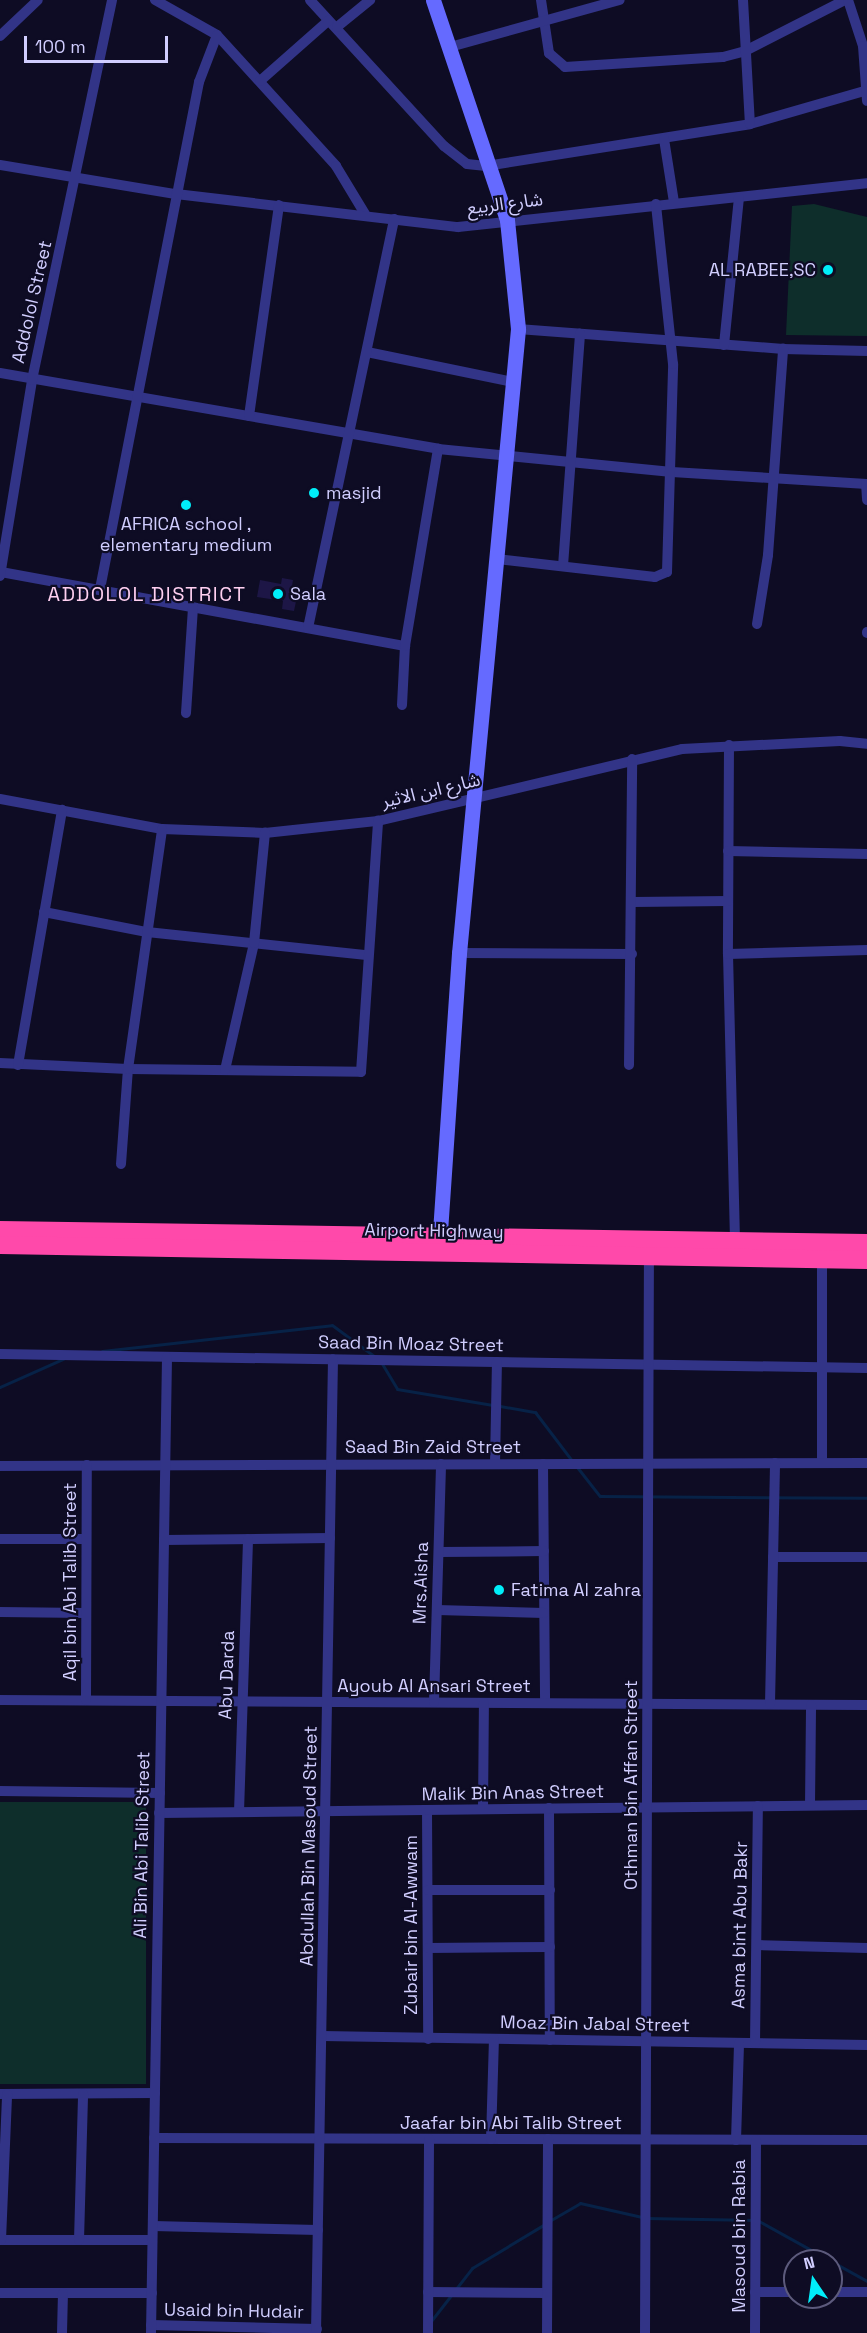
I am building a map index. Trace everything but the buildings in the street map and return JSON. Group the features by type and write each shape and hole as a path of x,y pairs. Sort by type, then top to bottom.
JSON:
{"highway":[{"name":"Airport Highway","path":"0,1230 440,1234 867,1243"},
{"name":"Airport Highway","path":"0,1245 867,1260"}],"main road":[{"path":"433,0 450,47 486,166 507,220 518,329 459,953 440,1234"}],"street":[{"path":"2,31 38,0"},
{"name":"Addolol Street","path":"0,574 32,380 77,178 112,0"},
{"path":"155,0 217,34 336,166 365,214"},
{"path":"310,0 457,159 486,166 535,155 664,140 750,124 866,96 863,46 847,0 745,51 723,57 565,67 549,53 542,0"},
{"path":"260,81 332,24 370,0"},
{"path":"450,47 620,0"},
{"path":"743,0 750,124"},
{"path":"100,589 199,82 217,34"},
{"path":"664,140 674,202"},
{"name":"شارع الربيع","path":"0,165 176,194 365,214 458,227 867,183"},
{"path":"724,345 739,198"},
{"path":"496,559 655,577 667,572 672,472 670,341 656,204"},
{"path":"249,416 279,205"},
{"path":"308,628 394,219"},
{"path":"518,329 783,349 867,351"},
{"path":"563,566 580,334"},
{"path":"756,624 776,478 783,349"},
{"path":"367,352 513,382"},
{"path":"0,373 438,449 672,472 867,484 867,500"},
{"path":"402,705 405,646 438,449"},
{"path":"0,574 100,589 405,646"},
{"path":"186,712 194,607"},
{"name":"شارع ابن الاثير","path":"0,799 162,829 265,833 378,820 632,759 729,745 867,744"},
{"path":"729,745 728,954 735,1241"},
{"path":"629,1065 633,902 632,759"},
{"path":"18,1065 62,810"},
{"path":"0,1063 128,1070 361,1072 367,955 378,820"},
{"path":"121,1164 128,1070 162,829"},
{"path":"225,1070 254,943 265,833"},
{"path":"728,851 867,854"},
{"path":"633,902 728,901"},
{"path":"44,912 147,932 367,955"},
{"path":"728,954 867,950"},
{"path":"459,953 632,954"},
{"name":"Othman bin Affan Street","path":"645,2333 649,1238"},
{"path":"822,1260 822,1463"},
{"name":"Saad Bin Moaz Street","path":"0,1354 867,1368"},
{"name":"Ali Bin Abi Talib Street","path":"151,2329 167,1357"},
{"name":"Abdullah Bin Masoud Street","path":"316,2331 333,1359"},
{"path":"495,1464 497,1362"},
{"path":"770,1704 775,1463"},
{"name":"Saad Bin Zaid Street","path":"0,1466 867,1463"},
{"name":"Mrs.Aisha","path":"434,1702 441,1464"},
{"path":"543,1464 545,1703"},
{"name":"Aqil bin Abi Talib Street","path":"86,1700 87,1465"},
{"path":"164,1540 330,1538"},
{"path":"0,1539 85,1539"},
{"name":"Abu Darda","path":"239,1812 248,1539"},
{"path":"439,1552 544,1551"},
{"path":"773,1557 867,1557"},
{"path":"437,1610 544,1613"},
{"path":"0,1612 85,1613"},
{"name":"Ayoub Al Ansari Street","path":"0,1700 867,1705"},
{"path":"483,1703 483,1809"},
{"path":"810,1805 811,1704"},
{"path":"0,1791 160,1793"},
{"name":"Malik Bin Anas Street","path":"159,1813 867,1805"},
{"name":"Asma bint Abu Bakr","path":"755,2043 758,1806"},
{"path":"549,1809 550,2040"},
{"name":"Zubair bin Al-Awwam","path":"427,1810 428,2039"},
{"path":"428,1890 550,1890"},
{"path":"757,1946 867,1948"},
{"path":"428,1948 550,1947"},
{"name":"Moaz Bin Jabal Street","path":"322,2036 867,2045"},
{"path":"491,2139 494,2039"},
{"path":"736,2140 739,2043"},
{"path":"152,2240 0,2240 3,2094 155,2093"},
{"path":"79,2240 83,2094"},
{"name":"Jaafar bin Abi Talib Street","path":"154,2138 867,2140"},
{"path":"428,2333 429,2139"},
{"path":"547,2333 548,2139"},
{"name":"Masoud bin Rabia","path":"755,2333 756,2140"},
{"path":"153,2226 318,2230"},
{"path":"428,2292 548,2293"},
{"path":"755,2292 783,2292"},
{"path":"843,2292 867,2292"},
{"path":"0,2293 152,2294"},
{"path":"62,2333 63,2293"},
{"name":"Usaid bin Hudair","path":"151,2329 316,2331"}],"green space":[{"name":"AL RABEE,SC","path":"814,204 867,217 867,336 786,335 792,206"},
{"path":"0,1802 146,1802 146,2084 0,2084"}],"waterway":[{"path":"102,1351 332,1325 374,1356"},
{"path":"0,1387 63,1359"},
{"path":"381,1362 397,1389 493,1405"},
{"path":"500,1406 535,1412 573,1462"},
{"path":"577,1467 600,1496 867,1498"},
{"path":"551,2220 580,2203 646,2218 757,2220 867,2281"},
{"path":"455,2290 472,2268 545,2224"},
{"path":"431,2321 451,2295"}],"place":[{"name":"AL RABEE,SC","path":"828,270"},
{"name":"masjid","path":"314,493"},
{"name":"AFRICA school , elementary medium","path":"186,505"},
{"name":"Sala","path":"278,594"},
{"name":"Fatima Al zahra","path":"499,1590"}],"district":[{"name":"ADDOLOL DISTRICT","path":"147,594"}]}
